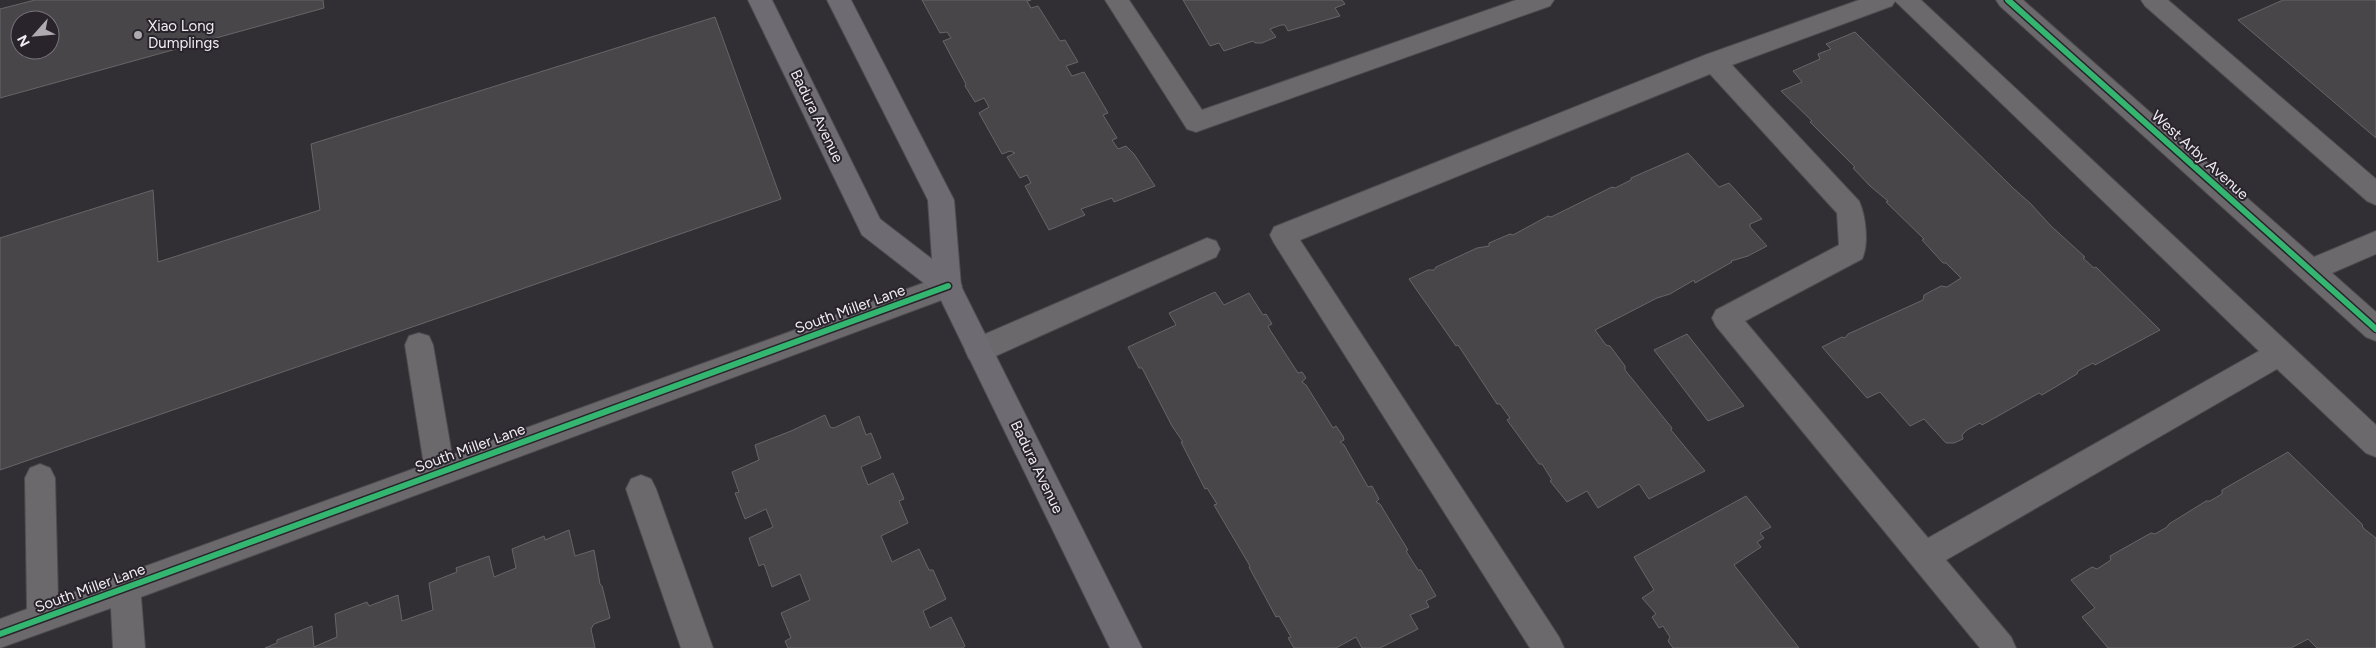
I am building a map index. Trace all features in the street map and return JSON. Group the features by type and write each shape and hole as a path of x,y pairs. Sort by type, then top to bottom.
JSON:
{"main road":[{"name":"Badura Avenue","path":"760,0 871,227 948,286"},
{"name":"Badura Avenue","path":"840,0 941,200 948,286 1126,648"}],"street":[{"path":"1117,0 1196,122 1542,0"},
{"path":"1548,648 1283,235 1714,62 1884,0"},
{"path":"1906,0 2376,444"},
{"name":"West Arby Avenue","path":"2008,0 2376,328"},
{"path":"2153,0 2376,194"},
{"path":"1714,62 1850,209 1852,251 1726,318 2000,648"},
{"path":"2311,270 2376,242"},
{"path":"979,350 1207,249"},
{"name":"South Miller Lane","path":"0,634 948,286"},
{"path":"419,345 440,472"},
{"path":"1924,556 2280,353"},
{"path":"40,478 43,618"},
{"path":"641,489 697,648"},
{"path":"125,588 129,648"}],"building":[{"name":"Xiao Long Dumplings","path":"35,0 323,0 324,8 0,98 0,9"},
{"path":"922,0 1031,0 1027,1 1031,8 1038,6 1060,41 1065,40 1078,62 1066,66 1072,76 1084,72 1108,113 1103,115 1117,138 1112,140 1118,149 1126,146 1134,154 1155,186 1114,202 1112,198 1081,209 1085,215 1049,230 1025,186 1031,183 1027,175 1020,178 1007,157 1015,153 1010,151 1002,154 979,113 989,107 984,98 975,102 943,41 951,38 947,32 940,33"},
{"path":"1183,0 1342,0 1345,4 1335,8 1340,16 1288,31 1285,25 1281,25 1270,29 1276,37 1262,43 1255,43 1253,41 1224,51 1219,43 1210,46"},
{"path":"2283,0 2376,0 2376,138 2238,20"},
{"path":"715,17 781,199 0,470 0,238 153,190 158,262 320,210 311,144"},
{"path":"1855,32 2031,204 2050,225 2085,257 2083,258 2094,268 2096,267 2160,330 2095,365 2093,363 2078,371 2077,374 2042,395 2039,393 1982,425 1980,423 1967,430 1962,435 1963,439 1954,443 1946,443 1924,419 1910,426 1880,392 1867,398 1822,347 1842,337 1845,338 1848,334 1923,300 1924,295 1941,286 1947,287 1961,278 1946,263 1943,263 1922,240 1924,239 1886,202 1888,201 1870,186 1853,168 1855,167 1810,122 1812,121 1781,91 1802,82 1793,71 1820,59 1818,54 1831,49 1826,44"},
{"path":"1688,153 1719,187 1729,183 1762,219 1750,224 1750,227 1767,246 1748,256 1731,261 1695,283 1694,280 1670,294 1657,298 1595,330 1606,345 1610,346 1625,366 1625,370 1705,471 1649,499 1639,484 1598,508 1587,491 1567,502 1550,481 1552,480 1542,464 1539,464 1507,420 1510,418 1500,404 1497,404 1458,345 1456,346 1409,279 1428,270 1434,270 1436,267 1477,248 1489,246 1489,243 1510,234 1513,235 1548,216 1551,217"},
{"path":"1215,292 1224,305 1249,293 1263,315 1266,314 1272,324 1268,326 1270,330 1298,373 1302,372 1306,378 1302,382 1306,385 1333,428 1336,426 1343,436 1344,440 1340,442 1344,445 1368,487 1372,486 1379,499 1376,502 1380,504 1408,550 1406,551 1418,570 1421,570 1436,596 1426,601 1429,607 1410,615 1418,629 1380,648 1362,648 1356,637 1336,648 1294,648 1288,638 1291,637 1279,616 1276,617 1250,566 1214,505 1217,504 1207,488 1205,489 1181,442 1183,442 1172,426 1142,368 1139,368 1128,347 1176,325 1169,313"},
{"path":"1687,334 1744,406 1708,421 1654,350"},
{"path":"825,415 830,427 834,428 859,416 866,435 871,433 881,458 861,467 868,485 893,473 904,499 899,501 908,523 881,536 892,562 919,549 929,570 933,570 946,599 923,611 930,628 951,617 965,646 963,648 788,648 785,641 791,638 781,613 810,600 800,574 772,587 764,564 759,566 749,538 773,527 766,509 745,519 735,493 739,492 732,472 759,460 755,445"},
{"path":"2288,452 2362,524 2363,528 2376,538 2376,648 2317,648 2308,639 2291,648 2108,648 2082,617 2095,608 2071,580 2092,567 2097,569 2111,560 2110,556 2151,533 2155,534 2167,527 2206,501 2210,501 2222,494 2222,490"},
{"path":"1746,496 1771,527 1760,533 1764,538 1757,542 1761,547 1734,565 1799,648 1673,648 1668,641 1670,637 1663,626 1659,628 1652,617 1656,614 1642,598 1654,590 1634,557"},
{"path":"569,530 575,556 594,550 600,584 610,618 594,624 591,629 595,648 265,648 277,643 277,640 312,626 314,647 337,637 335,614 367,602 369,606 398,595 402,621 433,610 429,583 457,572 456,568 489,556 494,577 516,568 512,549 544,536 545,540"}],"cycle path":[{"path":"2008,0 2376,329"},
{"path":"0,634 948,286"}],"place":[{"name":"Xiao Long Dumplings","path":"138,35"}]}
